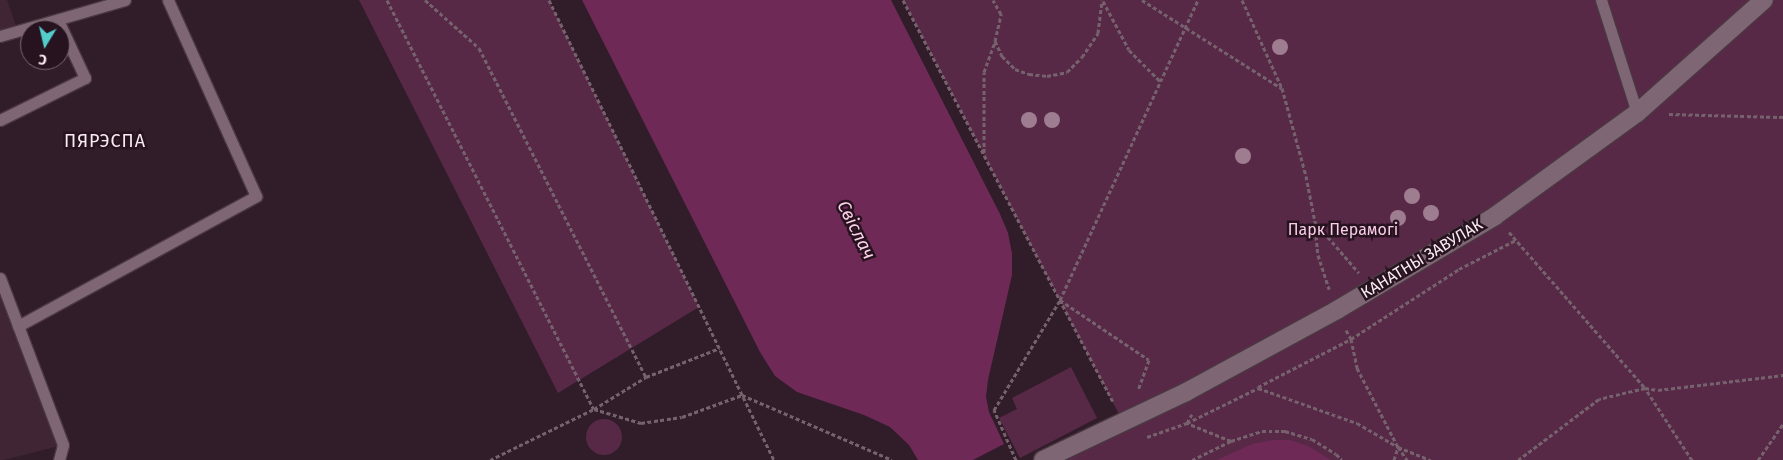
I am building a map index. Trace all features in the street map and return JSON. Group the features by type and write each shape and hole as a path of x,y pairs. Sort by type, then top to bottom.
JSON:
{"street":[{"name":"КАНАТНЫ ЗАВУЛАК","path":"1043,460 1125,419 1186,392 1336,310 1495,216 1637,113 1764,0"}],"lane":[{"path":"58,20 125,0"},
{"path":"18,326 256,196 168,0"},
{"path":"1601,0 1637,113"},
{"path":"0,36 20,30"},
{"path":"0,120 85,78 70,46"},
{"path":"0,278 63,445 59,460"}],"path":[{"path":"387,0 594,409 641,423 682,417 742,395 892,460"},
{"path":"425,0 479,48 646,377"},
{"path":"549,0 774,460"},
{"path":"903,0 1060,300 1125,419"},
{"path":"984,154 984,72 995,41 1001,14 993,0"},
{"path":"995,41 1002,56 1014,68 1029,74 1047,76 1067,72 1082,57 1098,33 1102,0"},
{"path":"1102,0 1129,50 1160,81"},
{"path":"1142,0 1282,88"},
{"path":"1016,460 994,410 1060,300 1198,0"},
{"path":"1242,0 1282,88 1306,176 1315,222 1318,255 1336,310 1351,340 1357,368 1398,447 1407,460"},
{"path":"1637,113 1783,116"},
{"path":"1495,216 1644,388 1692,460"},
{"path":"1315,222 1372,288"},
{"path":"1140,440 1187,423 1351,340 1459,269 1516,240"},
{"path":"1060,300 1149,360 1125,419"},
{"path":"490,460 594,409 646,377 720,348"},
{"path":"1518,460 1599,399 1644,388 1658,390 1783,375"},
{"path":"1258,388 1357,423 1398,447 1430,460"},
{"path":"1187,423 1193,413"},
{"path":"1187,423 1231,441"},
{"path":"1758,460 1783,424"},
{"path":"1192,460 1231,441 1262,431 1285,431 1312,439 1342,460"},
{"path":"1394,460 1398,447"}],"shaded area":[{"path":"0,0 7,0 18,31 0,36"},
{"path":"0,278 63,445 4,460 0,460"}],"green space":[{"path":"359,0 549,0 699,307 558,393"},
{"name":"Парк Перамогі","path":"903,0 1783,0 1783,460 1045,460 1122,420"},
{"path":"1071,367 1097,418 1020,458 999,418 1017,409 1012,398"},
{"path":"604,419 611,420 617,424 621,430 621,444 617,450 611,454 604,455 597,454 591,450 587,444 586,437 587,430 591,424 597,420"}],"water":[{"name":"Свіслач","path":"582,0 891,0 1008,233 1012,253 1012,275 988,380 986,397 989,412 1004,444 973,460 918,460 909,445 890,427 864,415 797,392 775,376 760,352"},
{"path":"1272,440 1290,440 1308,446 1331,460 1217,460 1252,444"}],"district":[{"name":"ПЯРЭСПА","path":"105,141"}]}
